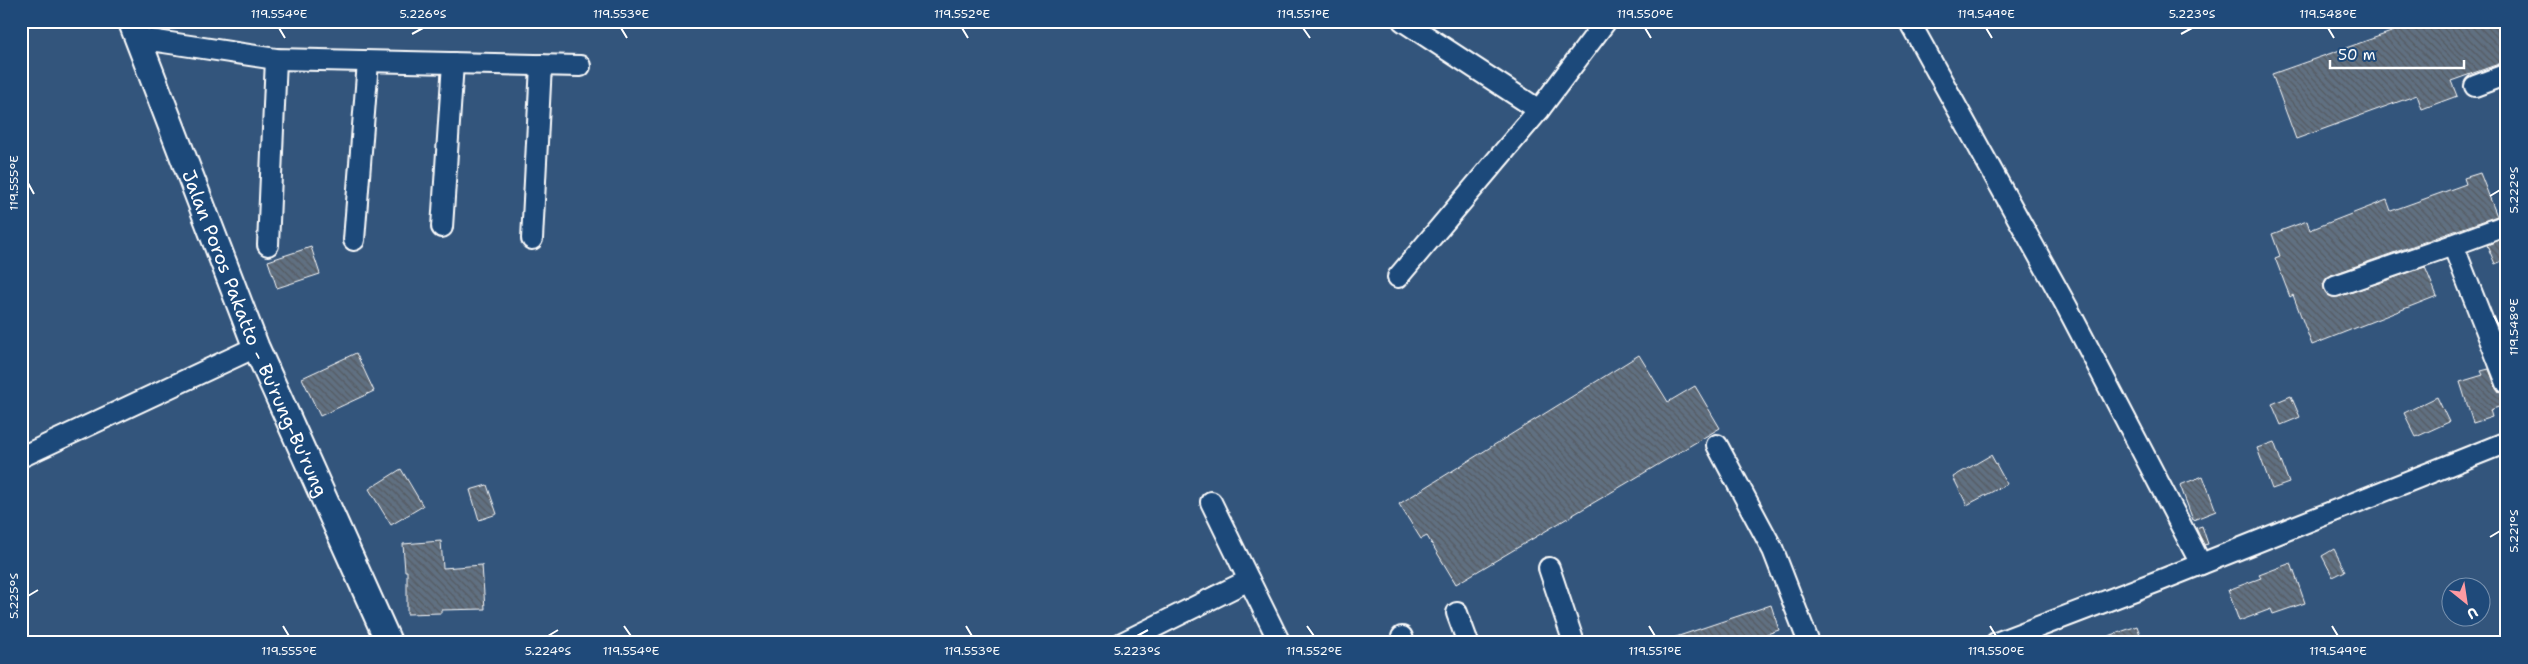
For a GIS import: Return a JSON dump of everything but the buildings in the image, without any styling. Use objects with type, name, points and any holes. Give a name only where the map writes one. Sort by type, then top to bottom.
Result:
[{"type":"main road","name":"Jalan Poros Pakatto - Bu'rung-Bu'rung","points":[[134,30],[256,347],[389,643]]},
{"type":"street","points":[[1403,21],[1539,110]]},
{"type":"street","points":[[1398,277],[1539,110],[1606,21]]},
{"type":"street","points":[[1909,21],[2062,299],[2201,564]]},
{"type":"street","points":[[134,30],[276,59],[580,66]]},
{"type":"street","points":[[268,244],[276,59]]},
{"type":"street","points":[[354,240],[368,62]]},
{"type":"street","points":[[442,228],[453,63]]},
{"type":"street","points":[[532,239],[541,65]]},
{"type":"street","points":[[2475,86],[2507,74]]},
{"type":"street","points":[[2335,286],[2507,225]]},
{"type":"street","points":[[2453,245],[2507,383]]},
{"type":"street","points":[[21,457],[256,347]]},
{"type":"street","points":[[1996,643],[2201,564],[2507,442]]},
{"type":"street","points":[[1717,445],[1773,550],[1809,643]]},
{"type":"street","points":[[1211,502],[1280,641]]},
{"type":"street","points":[[1549,568],[1574,643]]},
{"type":"street","points":[[1122,643],[1249,580]]},
{"type":"street","points":[[1457,613],[1468,643]]}]
